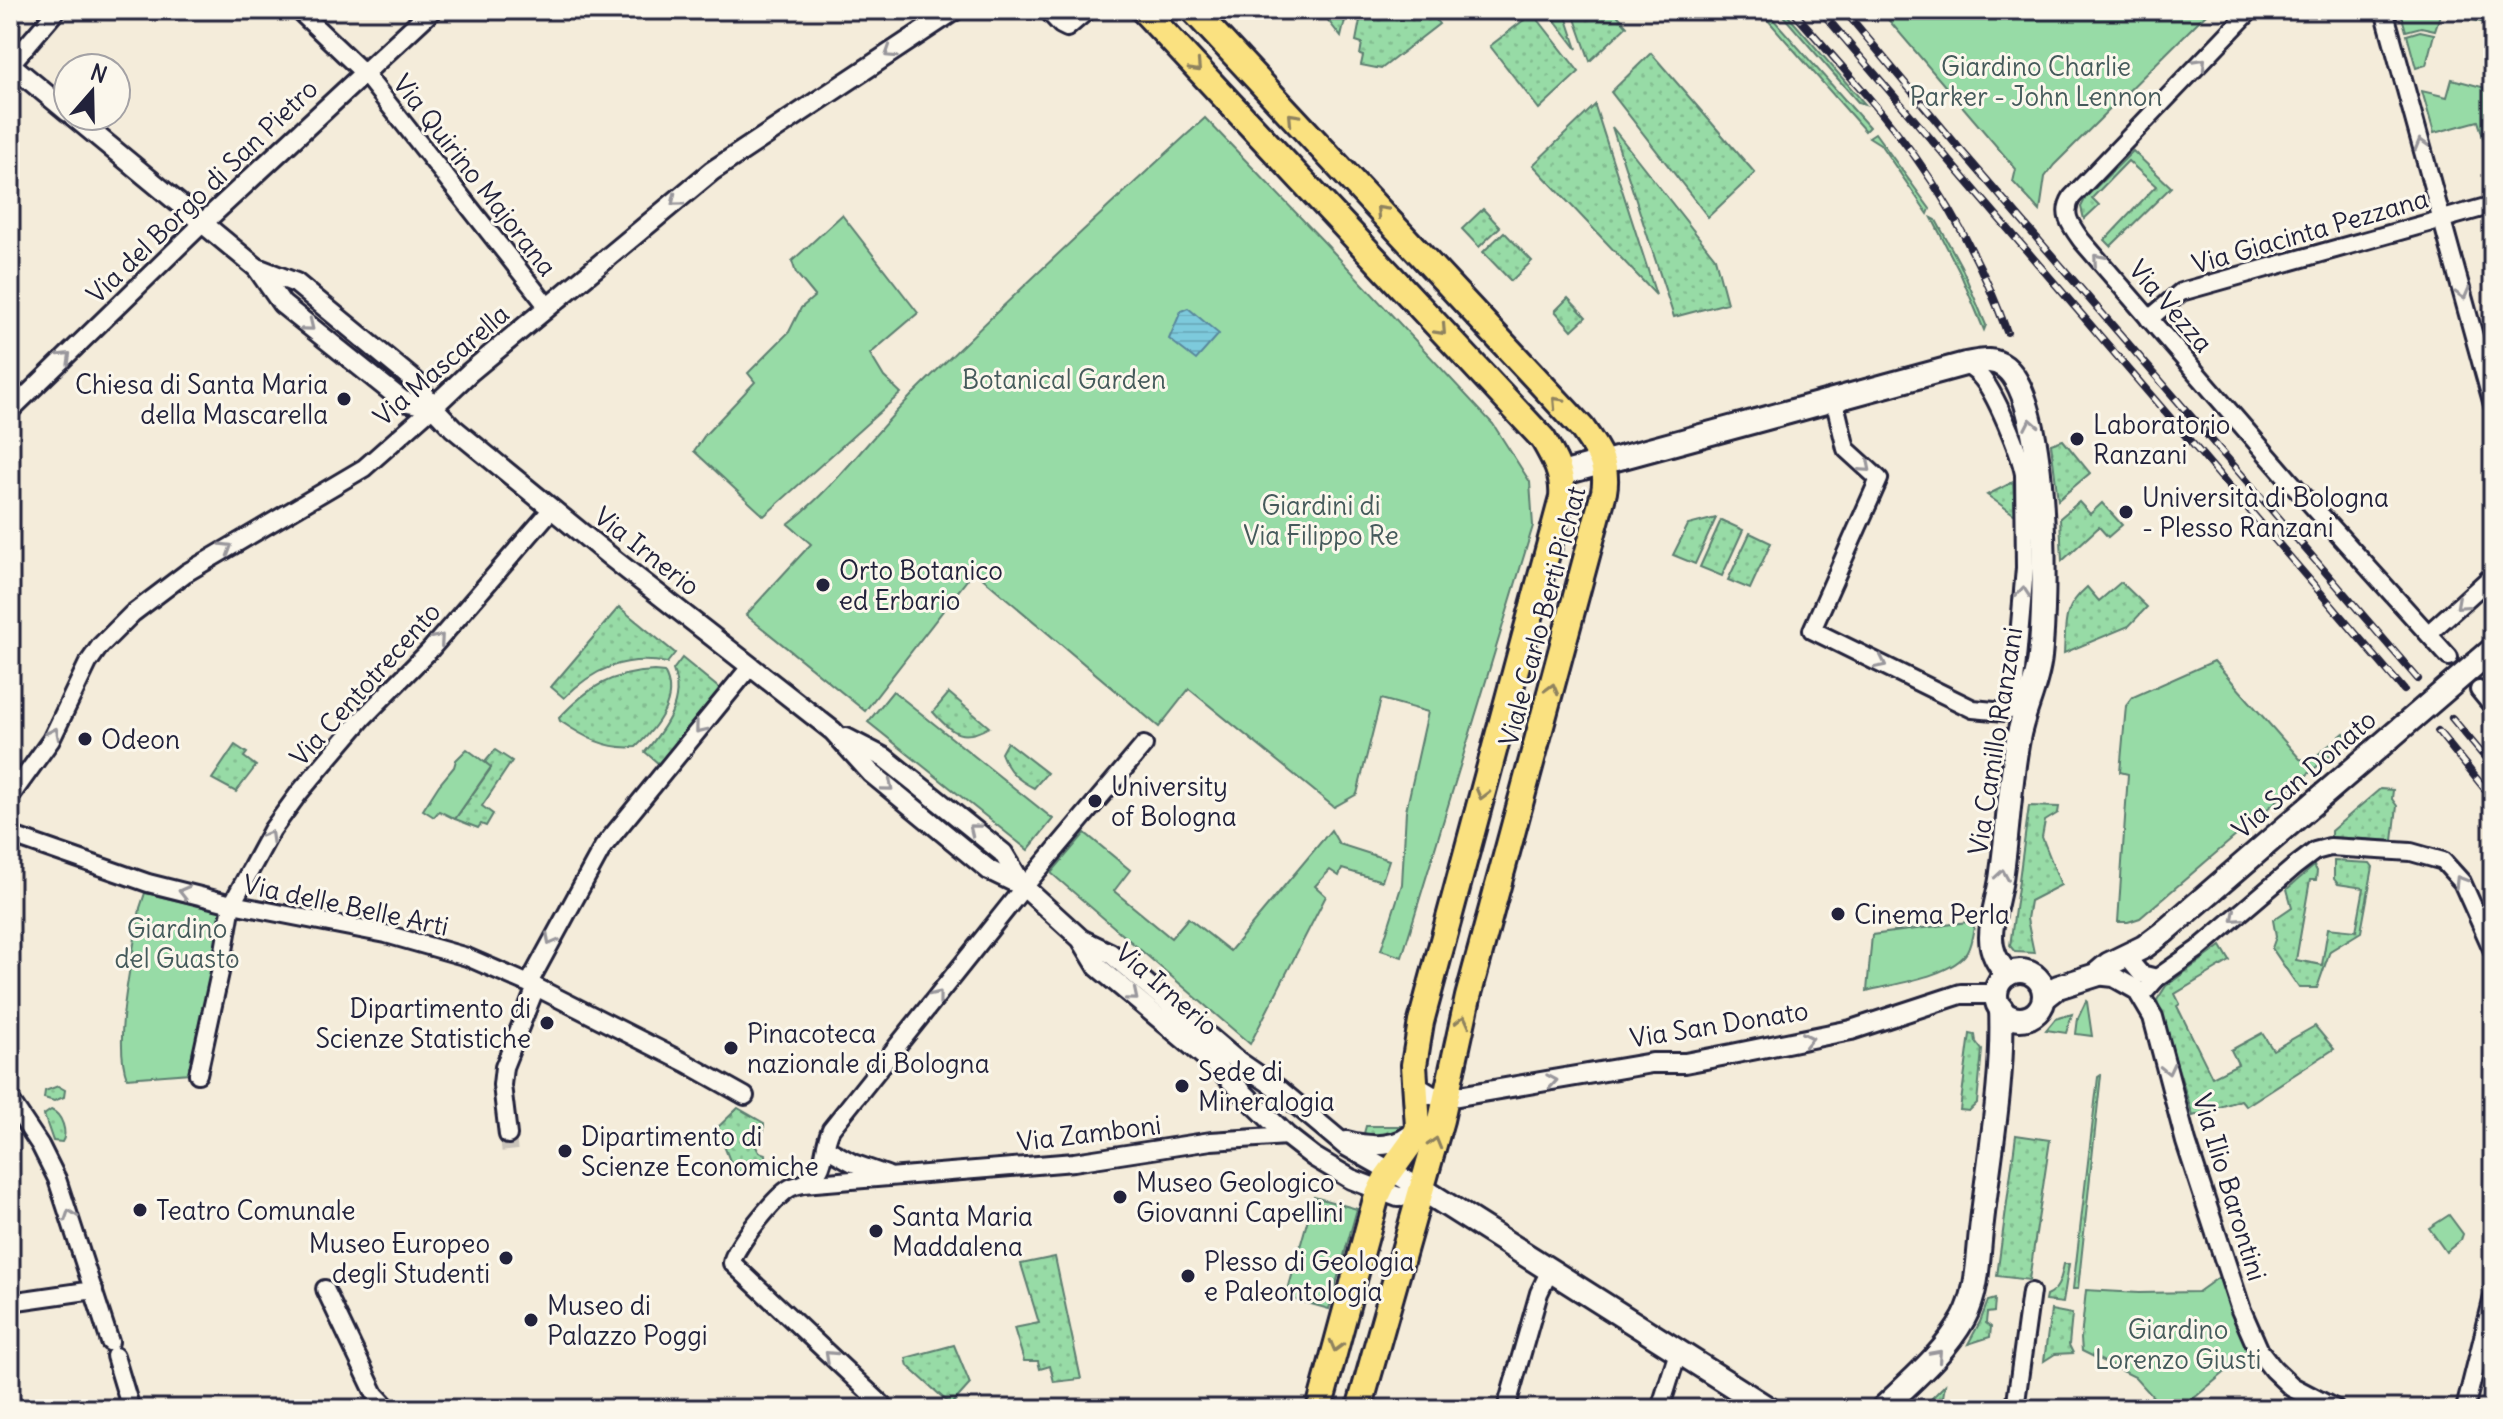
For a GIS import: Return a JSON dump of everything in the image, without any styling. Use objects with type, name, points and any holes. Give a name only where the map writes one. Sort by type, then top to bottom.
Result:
[{"type":"main road","name":"Viale Carlo Berti Pichat","points":[[1143,10],[1543,439],[1561,474],[1562,498],[1421,1022],[1415,1051],[1418,1127]]},
{"type":"main road","name":"Viale Carlo Berti Pichat","points":[[1193,10],[1582,428],[1598,450],[1606,478],[1468,997],[1447,1098],[1359,1409]]},
{"type":"main road","points":[[1388,273],[1416,249]]},
{"type":"main road","name":"Via Camillo Ranzani","points":[[1561,474],[1965,364],[1989,360],[2004,366],[2015,378],[2029,413],[2040,479],[2044,572],[2041,654],[2036,683],[2017,740],[2002,876],[1991,935],[2001,992]]},
{"type":"main road","name":"Via San Donato","points":[[2037,1007],[2058,987],[2110,965],[2164,932],[2493,649]]},
{"type":"main road","points":[[1498,736],[1537,746]]},
{"type":"main road","name":"Via San Donato","points":[[2031,973],[2110,965]]},
{"type":"main road","points":[[1882,1409],[1933,1361],[1966,1315],[1974,1282],[1997,1101],[2002,1036],[2001,992],[2018,971],[2031,973],[2040,981],[2037,1007],[2012,1053],[1997,1101]]},
{"type":"main road","points":[[2001,992],[2008,1015],[2017,1018],[2037,1007]]},
{"type":"main road","points":[[1319,1409],[1385,1181],[1418,1127]]},
{"type":"main road","points":[[1422,1189],[1769,1409]]},
{"type":"street","points":[[52,99],[10,64],[57,10]]},
{"type":"street","name":"Via Quirino Majorana","points":[[298,10],[364,73],[548,307]]},
{"type":"street","name":"Via del Borgo di San Pietro","points":[[10,411],[202,224],[432,10]]},
{"type":"street","name":"Via Mascarella","points":[[10,797],[51,740],[88,663],[122,622],[158,592],[364,468],[466,376],[712,171],[955,10]]},
{"type":"street","points":[[1047,10],[1067,28],[1088,10]]},
{"type":"street","name":"Via Vezza","points":[[2251,10],[2067,204],[2067,219],[2290,481],[2449,657]]},
{"type":"street","points":[[2384,10],[2493,405]]},
{"type":"street","name":"Via Irnerio","points":[[92,132],[257,268],[296,283],[416,382],[433,407],[453,428],[750,667],[833,731],[885,758],[1003,853],[1024,887],[1081,939],[1110,953],[1229,1066]]},
{"type":"street","name":"Via Giacinta Pezzana","points":[[2149,319],[2181,292],[2493,205]]},
{"type":"street","name":"Via Camillo Ranzani","points":[[1834,399],[1846,449],[1879,479],[1812,630],[1973,709],[2005,712],[2013,705],[2024,587],[2024,474],[2011,434],[1981,376],[1965,364]]},
{"type":"street","name":"Via Centotrecento","points":[[198,1074],[232,904],[272,830],[362,719],[430,650],[552,509]]},
{"type":"street","points":[[2429,633],[2493,575]]},
{"type":"street","points":[[508,1135],[502,1085],[504,1067],[532,985],[603,847],[750,667]]},
{"type":"street","points":[[2479,690],[2493,707]]},
{"type":"street","points":[[887,1409],[732,1263],[736,1251],[796,1186],[814,1178],[819,1172],[831,1129],[1024,887],[1144,745]]},
{"type":"street","name":"Via delle Belle Arti","points":[[10,835],[148,883],[232,904],[386,934],[467,957],[532,985],[745,1096]]},
{"type":"street","points":[[2110,965],[2114,977],[2142,995],[2157,978],[2198,949],[2303,859],[2315,851],[2330,847],[2411,852],[2443,861],[2462,882],[2493,951]]},
{"type":"street","points":[[2110,965],[2157,978]]},
{"type":"street","name":"Via San Donato","points":[[1447,1098],[1652,1063],[1692,1062],[1851,1030],[1961,994],[2001,992]]},
{"type":"street","name":"Via Ilio Barontini","points":[[2142,995],[2157,1028],[2186,1142],[2253,1339],[2282,1378],[2328,1408]]},
{"type":"street","points":[[1229,1066],[1287,1136],[1335,1171],[1385,1181]]},
{"type":"street","points":[[1229,1066],[1277,1088],[1385,1181],[1398,1197],[1406,1197],[1422,1189]]},
{"type":"street","points":[[1416,1086],[1431,1095],[1447,1098]]},
{"type":"street","points":[[10,1100],[40,1145],[57,1179],[131,1409]]},
{"type":"street","points":[[1331,1134],[1364,1145],[1384,1144],[1410,1137],[1418,1127]]},
{"type":"street","name":"Via Zamboni","points":[[796,1186],[1074,1162],[1211,1141],[1287,1136]]},
{"type":"street","name":"Via Zamboni","points":[[826,1148],[853,1163],[896,1177]]},
{"type":"street","points":[[1506,1409],[1539,1293],[1550,1270]]},
{"type":"street","points":[[325,1289],[375,1394],[389,1409]]},
{"type":"street","points":[[10,1302],[94,1290]]},
{"type":"street","points":[[2015,1409],[2031,1292]]},
{"type":"street","points":[[2465,1409],[2493,1297]]},
{"type":"street","points":[[1660,1409],[1678,1352]]},
{"type":"green space","points":[[1320,10],[1428,10],[1439,24],[1381,69],[1361,65],[1362,43],[1356,41],[1361,15],[1347,12],[1341,37]]},
{"type":"green space","points":[[1547,10],[1564,10],[1577,49]]},
{"type":"green space","points":[[1572,10],[1613,10],[1627,26],[1590,61]]},
{"type":"green space","points":[[1759,10],[1765,10],[1869,127],[1865,131]]},
{"type":"green space","points":[[1778,10],[1783,10],[1865,104],[1858,102]]},
{"type":"green space","name":"Giardino Charlie Parker - John Lennon","points":[[1880,10],[2210,10],[2054,165],[2045,177],[2040,211],[2013,182],[2016,169]]},
{"type":"green space","points":[[2400,10],[2493,10],[2493,25],[2441,12],[2435,30],[2421,27],[2406,31]]},
{"type":"green space","points":[[1533,13],[1579,72],[1539,109],[1490,46]]},
{"type":"green space","points":[[2420,31],[2434,34],[2426,65],[2416,68],[2407,35]]},
{"type":"green space","points":[[1651,53],[1755,173],[1708,217],[1611,92]]},
{"type":"green space","points":[[2452,79],[2493,90],[2493,149],[2486,146],[2478,121],[2434,133],[2422,91],[2447,97]]},
{"type":"green space","points":[[1595,106],[1656,295],[1533,165]]},
{"type":"green space","points":[[1205,118],[1493,424],[1530,482],[1533,526],[1402,957],[1381,950],[1402,884],[1406,811],[1428,712],[1381,699],[1357,794],[1334,807],[1189,689],[1159,727],[974,571],[865,711],[746,615],[811,544],[788,524],[822,494],[898,409],[950,358]]},
{"type":"green space","points":[[1612,127],[1715,258],[1727,303],[1674,317]]},
{"type":"green space","points":[[1875,133],[1930,209],[1928,214],[1880,144],[1869,137]]},
{"type":"green space","points":[[2133,151],[2171,187],[2111,246],[2105,240],[2156,186],[2128,161],[2092,198],[2099,205],[2084,219],[2081,207],[2086,197]]},
{"type":"green space","points":[[1483,209],[1500,227],[1479,247],[1462,229]]},
{"type":"green space","points":[[842,215],[918,313],[870,354],[884,377],[901,393],[764,516],[694,451],[755,382],[748,373],[789,332],[801,308],[815,296],[796,273],[792,261]]},
{"type":"green space","points":[[1932,218],[1961,266],[1986,325],[1984,330],[1961,275]]},
{"type":"green space","points":[[1504,232],[1532,261],[1511,281],[1483,252]]},
{"type":"green space","points":[[1568,298],[1586,317],[1572,330],[1555,311]]},
{"type":"green space","points":[[2063,440],[2090,473],[2058,500],[2051,444]]},
{"type":"green space","points":[[2013,482],[2015,515],[1987,495]]},
{"type":"green space","points":[[2079,502],[2090,514],[2102,503],[2122,525],[2108,537],[2099,527],[2062,561],[2060,518]]},
{"type":"green space","points":[[1716,518],[1695,564],[1673,555],[1688,525]]},
{"type":"green space","points":[[1721,520],[1743,530],[1722,576],[1700,567]]},
{"type":"green space","points":[[1750,533],[1771,543],[1750,589],[1728,580]]},
{"type":"green space","points":[[2121,582],[2147,607],[2129,626],[2064,653],[2067,617],[2073,602],[2087,587],[2099,601]]},
{"type":"green space","points":[[619,607],[675,653],[667,663],[637,661],[598,672],[564,698],[551,687]]},
{"type":"green space","points":[[682,658],[720,689],[659,764],[645,752],[660,734],[675,704],[673,670]]},
{"type":"green space","points":[[2214,661],[2300,759],[2310,761],[2344,733],[2349,739],[2140,918],[2118,922],[2128,774],[2120,772],[2126,706],[2133,697]]},
{"type":"green space","points":[[664,672],[668,682],[667,703],[651,731],[636,747],[596,741],[560,721],[559,718],[570,707],[601,684],[625,675]]},
{"type":"green space","points":[[893,691],[1053,819],[1028,850],[868,722]]},
{"type":"green space","points":[[949,693],[989,727],[965,735],[946,726],[933,712]]},
{"type":"green space","points":[[1007,742],[1047,773],[1034,788],[1017,778],[1007,765],[1001,753]]},
{"type":"green space","points":[[235,745],[247,753],[244,757],[256,766],[236,792],[212,779]]},
{"type":"green space","points":[[467,749],[491,767],[455,819],[439,811],[434,817],[423,810],[456,760]]},
{"type":"green space","points":[[495,750],[512,761],[482,806],[493,814],[486,826],[481,824],[478,828],[455,819],[491,768],[485,762]]},
{"type":"green space","points":[[2380,789],[2393,790],[2392,799],[2397,806],[2393,841],[2331,837],[2331,831]]},
{"type":"green space","points":[[2029,806],[2059,807],[2058,813],[2045,821],[2042,837],[2061,885],[2030,901],[2027,919],[2034,953],[2015,952],[2010,946]]},
{"type":"green space","points":[[1331,830],[1339,844],[1389,860],[1382,881],[1342,869],[1339,876],[1330,870],[1315,886],[1326,896],[1250,1044],[1051,873],[1085,833],[1130,870],[1114,891],[1171,938],[1188,918],[1230,951]]},
{"type":"green space","points":[[2334,861],[2370,863],[2373,867],[2361,932],[2330,951],[2317,988],[2299,988],[2272,948],[2276,937],[2273,920],[2292,907],[2287,889],[2314,866],[2316,880],[2310,880],[2296,960],[2322,965],[2328,928],[2356,931],[2364,888],[2338,884],[2334,879]]},
{"type":"green space","name":"Giardino del Guasto","points":[[145,893],[226,912],[193,1070],[190,1073],[127,1078],[123,1061],[123,1019]]},
{"type":"green space","points":[[1975,921],[1967,952],[1960,960],[1922,978],[1867,991],[1872,935]]},
{"type":"green space","points":[[2221,946],[2230,961],[2175,994],[2180,1004],[2177,1006],[2212,1077],[2238,1064],[2231,1050],[2262,1033],[2273,1050],[2315,1026],[2334,1049],[2246,1106],[2241,1100],[2193,1116],[2157,1000],[2166,986]]},
{"type":"green space","points":[[2086,1001],[2092,1036],[2076,1034],[2078,1018]]},
{"type":"green space","points":[[2072,1014],[2066,1033],[2046,1030],[2055,1019]]},
{"type":"green space","points":[[1970,1034],[1975,1035],[1982,1050],[1977,1103],[1969,1111],[1960,1110]]},
{"type":"green space","points":[[2101,1075],[2078,1289],[2073,1289],[2098,1077]]},
{"type":"green space","points":[[58,1086],[65,1090],[64,1097],[54,1101],[44,1098],[45,1091]]},
{"type":"green space","points":[[738,1108],[764,1123],[764,1131],[755,1138],[754,1143],[759,1152],[765,1154],[766,1161],[736,1176],[717,1128]]},
{"type":"green space","points":[[51,1110],[63,1124],[62,1142],[53,1141],[44,1115]]},
{"type":"green space","points":[[1366,1126],[1409,1126],[1389,1137],[1363,1137]]},
{"type":"green space","points":[[2016,1135],[2050,1140],[2029,1280],[1997,1276]]},
{"type":"green space","points":[[1314,1197],[1357,1209],[1329,1309],[1286,1297]]},
{"type":"green space","points":[[2449,1215],[2463,1234],[2461,1240],[2446,1252],[2429,1228]]},
{"type":"green space","points":[[1055,1257],[1081,1379],[1054,1382],[1050,1366],[1040,1369],[1038,1361],[1024,1361],[1014,1328],[1039,1323],[1021,1264]]},
{"type":"green space","points":[[2064,1264],[2069,1264],[2063,1303],[2045,1301],[2046,1296],[2057,1287]]},
{"type":"green space","name":"Giardino Lorenzo Giusti","points":[[2219,1277],[2247,1351],[2181,1409],[2164,1409],[2135,1377],[2082,1351],[2086,1290],[2198,1292]]},
{"type":"green space","points":[[1995,1299],[1994,1312],[1987,1313],[1990,1337],[1968,1344],[1988,1301]]},
{"type":"green space","points":[[2051,1310],[2072,1314],[2069,1345],[2073,1353],[2055,1354],[2044,1361]]},
{"type":"green space","points":[[954,1345],[970,1384],[951,1405],[908,1366],[906,1358]]},
{"type":"green space","points":[[1945,1385],[1941,1409],[1922,1409],[1923,1407]]},
{"type":"water","points":[[1188,308],[1219,334],[1196,360],[1169,339],[1181,311]]},
{"type":"tunnel","points":[[508,1135],[510,1155]]},
{"type":"railway","points":[[1792,10],[1914,155],[1966,240],[2007,332]]},
{"type":"railway","points":[[1820,10],[2404,690]]},
{"type":"railway","points":[[1844,10],[1959,148],[2418,679]]},
{"type":"railway","points":[[2452,718],[2493,767]]},
{"type":"railway","points":[[2438,731],[2493,799]]},
{"type":"place","name":"Chiesa di Santa Maria della Mascarella","points":[[344,399]]},
{"type":"place","name":"Laboratorio Ranzani","points":[[2077,439]]},
{"type":"place","name":"Università di Bologna - Plesso Ranzani","points":[[2126,512]]},
{"type":"place","name":"Orto Botanico ed Erbario","points":[[823,585]]},
{"type":"place","name":"Odeon","points":[[85,739]]},
{"type":"place","name":"University of Bologna","points":[[1095,801]]},
{"type":"place","name":"Cinema Perla","points":[[1838,914]]},
{"type":"place","name":"Dipartimento di Scienze Statistiche","points":[[547,1023]]},
{"type":"place","name":"Pinacoteca nazionale di Bologna","points":[[731,1048]]},
{"type":"place","name":"Sede di Mineralogia","points":[[1182,1086]]},
{"type":"place","name":"Dipartimento di Scienze Economiche","points":[[565,1151]]},
{"type":"place","name":"Museo Geologico Giovanni Capellini","points":[[1120,1197]]},
{"type":"place","name":"Teatro Comunale","points":[[140,1210]]},
{"type":"place","name":"Santa Maria Maddalena","points":[[876,1231]]},
{"type":"place","name":"Museo Europeo degli Studenti","points":[[506,1258]]},
{"type":"place","name":"Plesso di Geologia e Paleontologia","points":[[1188,1276]]},
{"type":"place","name":"Museo di Palazzo Poggi","points":[[531,1320]]},
{"type":"park label","name":"Botanical Garden","points":[[1064,379]]},
{"type":"park label","name":"Giardini di Via Filippo Re","points":[[1321,520]]}]
